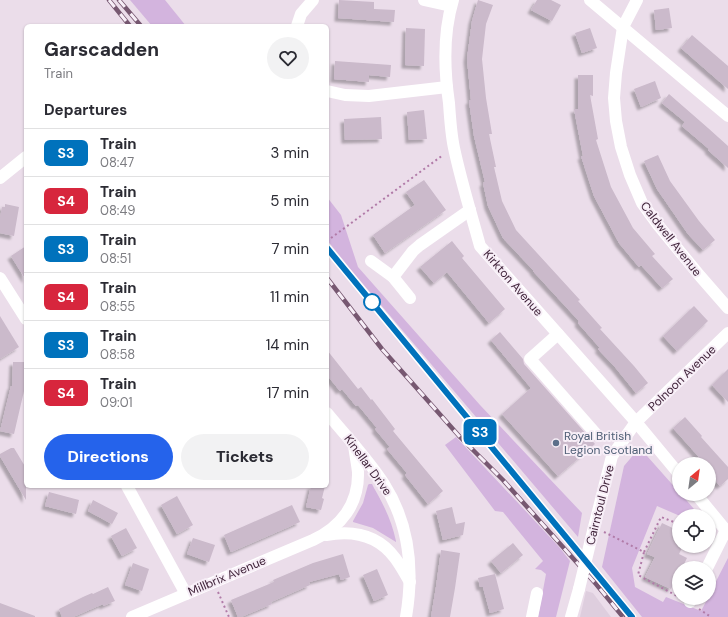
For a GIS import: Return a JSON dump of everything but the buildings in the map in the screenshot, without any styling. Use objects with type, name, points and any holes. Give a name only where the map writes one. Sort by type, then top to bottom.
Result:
[{"type":"street","points":[[298,24],[301,14],[313,0]]},
{"type":"street","points":[[424,0],[452,3]]},
{"type":"street","points":[[590,0],[728,116]]},
{"type":"street","name":"Caldwell Avenue","points":[[637,0],[623,27],[616,73],[614,98],[616,121],[621,147],[630,175],[642,203],[700,276],[728,308]]},
{"type":"street","name":"Kirkton Avenue","points":[[452,3],[446,37],[445,63],[447,87],[454,147],[480,246],[636,422],[672,466]]},
{"type":"street","points":[[329,91],[345,95],[369,96],[447,87]]},
{"type":"street","points":[[0,178],[24,159]]},
{"type":"street","points":[[393,277],[413,251],[470,210]]},
{"type":"street","points":[[371,261],[393,277],[410,298]]},
{"type":"street","points":[[0,278],[24,316]]},
{"type":"street","name":"Polnoon Avenue","points":[[636,422],[728,333]]},
{"type":"street","points":[[558,334],[530,359],[596,434]]},
{"type":"street","name":"Kinellar Drive","points":[[329,415],[380,478],[396,506],[407,540],[409,556],[410,583],[406,617]]},
{"type":"street","name":"Cairntoul Drive","points":[[571,617],[612,456],[636,422]]},
{"type":"street","name":"Millbrix Avenue","points":[[132,617],[322,536],[332,530],[348,512],[356,491],[358,481],[354,445]]},
{"type":"street","points":[[128,488],[186,594]]},
{"type":"street","points":[[702,501],[727,532],[711,561]]},
{"type":"street","name":"Millbrix Avenue","points":[[322,536],[347,533],[358,534],[373,540],[392,554],[399,563],[410,583]]},
{"type":"street","points":[[532,617],[537,593]]},
{"type":"path","points":[[329,239],[454,147]]},
{"type":"path","points":[[672,521],[661,517],[644,552],[638,576],[672,592]]},
{"type":"path","points":[[593,529],[644,552]]},
{"type":"path","points":[[214,582],[229,617]]},
{"type":"shaded area","points":[[130,0],[165,0],[184,24],[150,24]]},
{"type":"shaded area","points":[[329,200],[341,215],[358,267],[480,405],[582,513],[578,537],[329,242]]},
{"type":"shaded area","points":[[456,437],[560,548],[570,561],[556,617],[538,617],[546,574],[541,570],[535,569],[543,561],[503,512],[495,511],[445,445]]},
{"type":"shaded area","points":[[635,453],[647,456],[672,484],[672,501],[687,501],[694,509],[672,509],[672,513],[657,506],[632,568],[635,587],[663,602],[666,597],[672,599],[672,605],[686,605],[701,611],[704,605],[716,605],[716,581],[728,558],[728,617],[642,617],[602,567],[624,466]]},
{"type":"shaded area","points":[[369,484],[372,484],[384,507],[390,520],[396,542],[373,528],[353,522],[363,503]]},
{"type":"shaded area","points":[[586,591],[593,593],[611,617],[580,617]]},
{"type":"railway","points":[[109,0],[128,24]]},
{"type":"railway","points":[[119,0],[139,24]]},
{"type":"railway","points":[[329,250],[632,617]]},
{"type":"railway","points":[[329,281],[382,349],[460,437],[503,480],[596,584],[623,617]]},
{"type":"train","name":"S3","points":[[329,250],[632,617]]},
{"type":"place","name":"Royal British Legion Scotland","points":[[556,443]]}]
